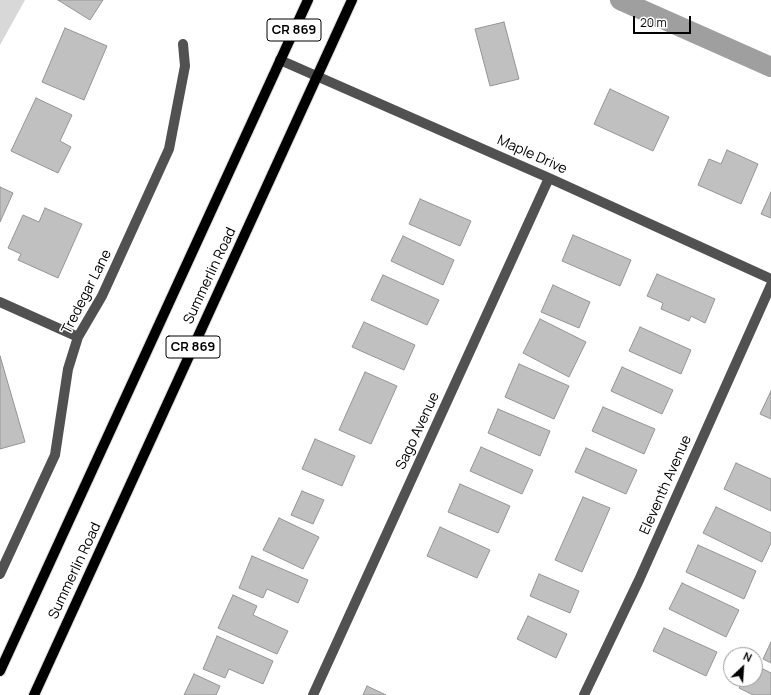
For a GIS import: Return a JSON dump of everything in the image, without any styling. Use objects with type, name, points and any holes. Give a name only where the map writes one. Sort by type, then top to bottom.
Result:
[{"type":"main road","name":"Summerlin Road","points":[[0,671],[308,0]]},
{"type":"main road","name":"Summerlin Road","points":[[34,695],[352,0]]},
{"type":"street","name":"Tredegar Lane","points":[[0,574],[55,455],[68,369],[78,337],[102,296],[169,149],[185,66],[183,44]]},
{"type":"street","name":"Maple Drive","points":[[280,60],[549,178],[771,279]]},
{"type":"street","name":"Sago Avenue","points":[[313,695],[549,178]]},
{"type":"street","name":"Eleventh Avenue","points":[[584,695],[639,580],[771,285]]},
{"type":"street","points":[[0,302],[78,337]]},
{"type":"shaded area","points":[[0,0],[25,0],[0,45]]},
{"type":"building","points":[[58,0],[103,0],[90,20]]},
{"type":"building","points":[[504,22],[519,79],[490,86],[475,29]]},
{"type":"building","points":[[65,28],[107,46],[84,100],[42,82]]},
{"type":"building","points":[[610,89],[669,117],[653,151],[594,124]]},
{"type":"building","points":[[36,98],[72,115],[60,141],[71,147],[58,173],[11,151]]},
{"type":"building","points":[[727,150],[758,164],[741,204],[698,185],[709,159],[721,164]]},
{"type":"building","points":[[0,187],[13,193],[0,222]]},
{"type":"building","points":[[771,192],[771,218],[761,214]]},
{"type":"building","points":[[420,199],[471,221],[460,246],[409,224]]},
{"type":"building","points":[[45,208],[82,224],[58,278],[18,260],[21,254],[8,248],[23,215],[39,222]]},
{"type":"building","points":[[573,235],[631,260],[620,286],[562,261]]},
{"type":"building","points":[[403,236],[454,260],[443,285],[391,261]]},
{"type":"building","points":[[657,274],[715,299],[705,323],[691,316],[689,321],[661,309],[663,303],[647,296]]},
{"type":"building","points":[[383,275],[439,300],[427,325],[371,300]]},
{"type":"building","points":[[553,285],[590,302],[579,328],[541,312]]},
{"type":"building","points":[[540,319],[586,342],[569,377],[523,353]]},
{"type":"building","points":[[364,322],[415,345],[404,370],[352,347]]},
{"type":"building","points":[[640,327],[691,350],[681,374],[629,351]]},
{"type":"building","points":[[0,356],[25,442],[0,449]]},
{"type":"building","points":[[519,364],[569,386],[554,419],[505,397]]},
{"type":"building","points":[[622,367],[673,390],[662,414],[611,391]]},
{"type":"building","points":[[365,372],[397,386],[371,444],[339,430]]},
{"type":"building","points":[[771,391],[771,419],[760,414]]},
{"type":"building","points":[[603,407],[655,429],[644,454],[592,431]]},
{"type":"building","points":[[498,409],[550,431],[540,456],[488,433]]},
{"type":"building","points":[[315,439],[355,456],[342,486],[302,469]]},
{"type":"building","points":[[481,447],[533,470],[522,494],[470,471]]},
{"type":"building","points":[[586,448],[637,470],[626,494],[575,472]]},
{"type":"building","points":[[736,463],[771,479],[771,511],[724,489]]},
{"type":"building","points":[[460,484],[510,506],[498,533],[448,512]]},
{"type":"building","points":[[302,491],[324,500],[313,524],[291,515]]},
{"type":"building","points":[[583,497],[610,508],[582,572],[555,560]]},
{"type":"building","points":[[716,507],[771,533],[771,543],[762,562],[703,533]]},
{"type":"building","points":[[279,518],[319,537],[303,569],[263,550]]},
{"type":"building","points":[[440,527],[490,550],[477,578],[427,556]]},
{"type":"building","points":[[698,545],[756,571],[744,599],[686,572]]},
{"type":"building","points":[[252,556],[308,580],[298,603],[267,589],[263,598],[239,588]]},
{"type":"building","points":[[539,574],[579,591],[570,613],[530,596]]},
{"type":"building","points":[[682,583],[739,610],[726,637],[669,609]]},
{"type":"building","points":[[233,595],[257,606],[253,615],[288,631],[277,654],[218,628]]},
{"type":"building","points":[[528,616],[567,634],[556,658],[517,639]]},
{"type":"building","points":[[664,628],[717,652],[706,676],[653,651]]},
{"type":"building","points":[[217,636],[273,661],[263,684],[229,669],[225,678],[203,669]]},
{"type":"building","points":[[771,642],[771,663],[763,659]]},
{"type":"building","points":[[763,669],[771,673],[771,695],[753,695],[739,688],[763,687]]},
{"type":"building","points":[[194,674],[220,686],[216,695],[184,695]]},
{"type":"building","points":[[367,686],[386,695],[363,695]]},
{"type":"waterway","points":[[620,0],[771,67]]}]
